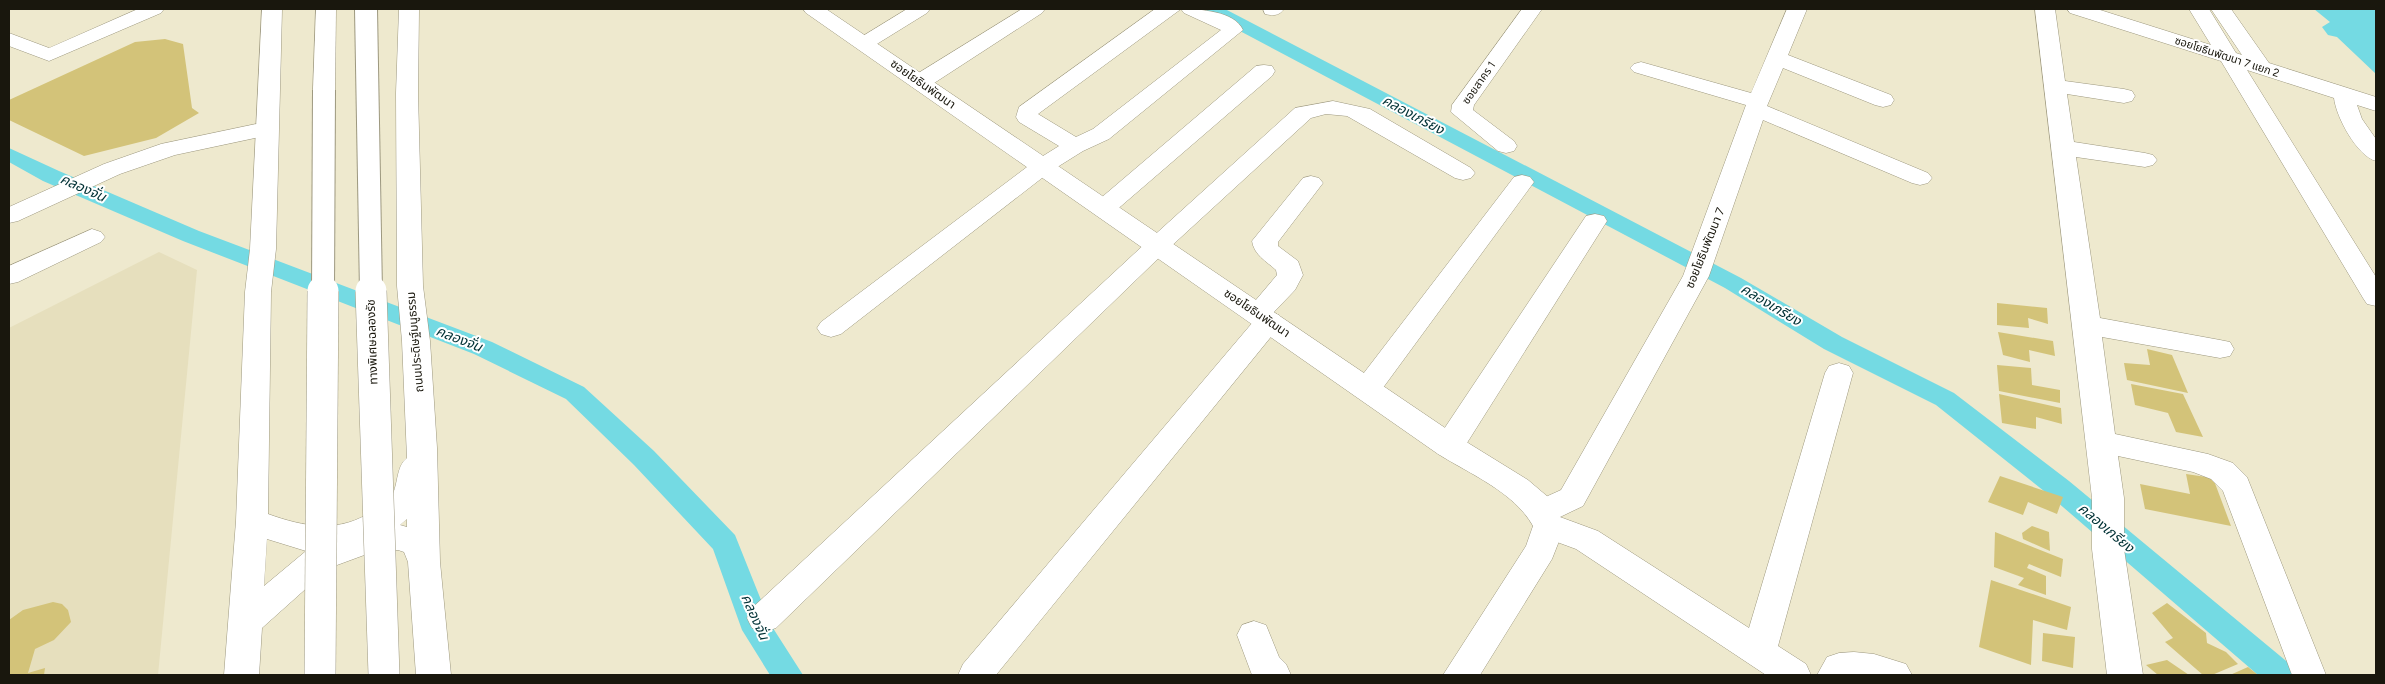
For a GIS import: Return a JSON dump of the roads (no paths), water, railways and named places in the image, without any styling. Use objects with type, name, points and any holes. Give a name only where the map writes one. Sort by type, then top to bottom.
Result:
[{"type":"main road","points":[[9,39],[48,55],[154,9]]},
{"type":"main road","points":[[242,675],[252,521],[258,292],[263,249],[272,9]]},
{"type":"main road","points":[[320,675],[326,9]]},
{"type":"main road","name":"ทางพิเศษฉลองรัช","points":[[366,9],[369,229],[384,675]]},
{"type":"main road","name":"ถนนประดิษฐ์มนูธรรม","points":[[409,9],[406,93],[410,286],[416,341],[422,448],[424,562],[434,675]]},
{"type":"main road","name":"ซอยโยธินพัฒนา","points":[[813,9],[1449,446],[1517,488],[1537,505],[1545,519]]},
{"type":"main road","points":[[865,43],[920,9]]},
{"type":"main road","points":[[920,82],[1035,9]]},
{"type":"main road","points":[[1075,146],[1026,117],[1027,112],[1166,10],[1171,9]]},
{"type":"main road","points":[[831,328],[1043,166],[1075,146],[1101,134],[1233,30],[1232,27],[1191,9]]},
{"type":"main road","name":"ซอยสาคร 1","points":[[1506,146],[1462,112],[1463,105],[1532,9]]},
{"type":"main road","name":"ซอยโยธินพัฒนา 7","points":[[1545,519],[1572,498],[1699,268],[1757,105],[1797,9]]},
{"type":"main road","points":[[2045,9],[2088,325],[2108,498],[2108,549],[2125,675]]},
{"type":"main road","name":"ซอยโยธินพัฒนา 7 แยก 2","points":[[2077,9],[2376,104]]},
{"type":"main road","points":[[2199,9],[2376,298]]},
{"type":"main road","points":[[2221,9],[2262,68]]},
{"type":"main road","points":[[1777,58],[1883,100]]},
{"type":"main road","points":[[1641,68],[1757,105],[1920,178]]},
{"type":"main road","points":[[1104,208],[1264,70]]},
{"type":"main road","points":[[2056,86],[2124,96]]},
{"type":"main road","points":[[2376,125],[2350,96],[2345,109],[2349,119],[2376,154]]},
{"type":"main road","points":[[764,618],[1158,245],[1303,113],[1323,106],[1348,108],[1362,114],[1463,173]]},
{"type":"main road","points":[[9,216],[112,169],[169,149],[266,129]]},
{"type":"main road","points":[[2065,148],[2145,160]]},
{"type":"main road","points":[[1366,389],[1522,182]]},
{"type":"main road","points":[[975,675],[1263,318],[1290,275],[1289,267],[1266,249],[1264,241],[1311,184]]},
{"type":"main road","points":[[1449,446],[1595,221]]},
{"type":"main road","points":[[9,276],[92,236]]},
{"type":"main road","points":[[2088,325],[2220,349]]},
{"type":"main road","points":[[1759,652],[1839,373]]},
{"type":"main road","points":[[2101,442],[2197,462],[2222,471],[2236,485],[2309,675]]},
{"type":"main road","points":[[252,521],[291,535],[310,539],[334,539],[375,526],[403,506],[422,448]]},
{"type":"main road","points":[[1460,675],[1541,550],[1545,519],[1587,540],[1794,675]]},
{"type":"main road","points":[[246,622],[318,558],[364,542],[400,537],[416,544],[424,562]]},
{"type":"main road","points":[[1254,635],[1265,666],[1274,675]]},
{"type":"main road","points":[[1834,675],[1839,668],[1867,666],[1894,675]]},
{"type":"water","points":[[2314,9],[2376,9],[2376,74],[2337,37],[2328,35],[2322,27],[2330,22]]},
{"type":"waterway","name":"คลองเกรียง","points":[[1212,9],[1733,283],[1833,343],[1945,399],[2059,488],[2280,675]]},
{"type":"waterway","name":"คลองจั่น","points":[[9,154],[51,176],[191,236],[483,348],[575,393],[644,458],[725,543],[758,630],[787,675]]}]
